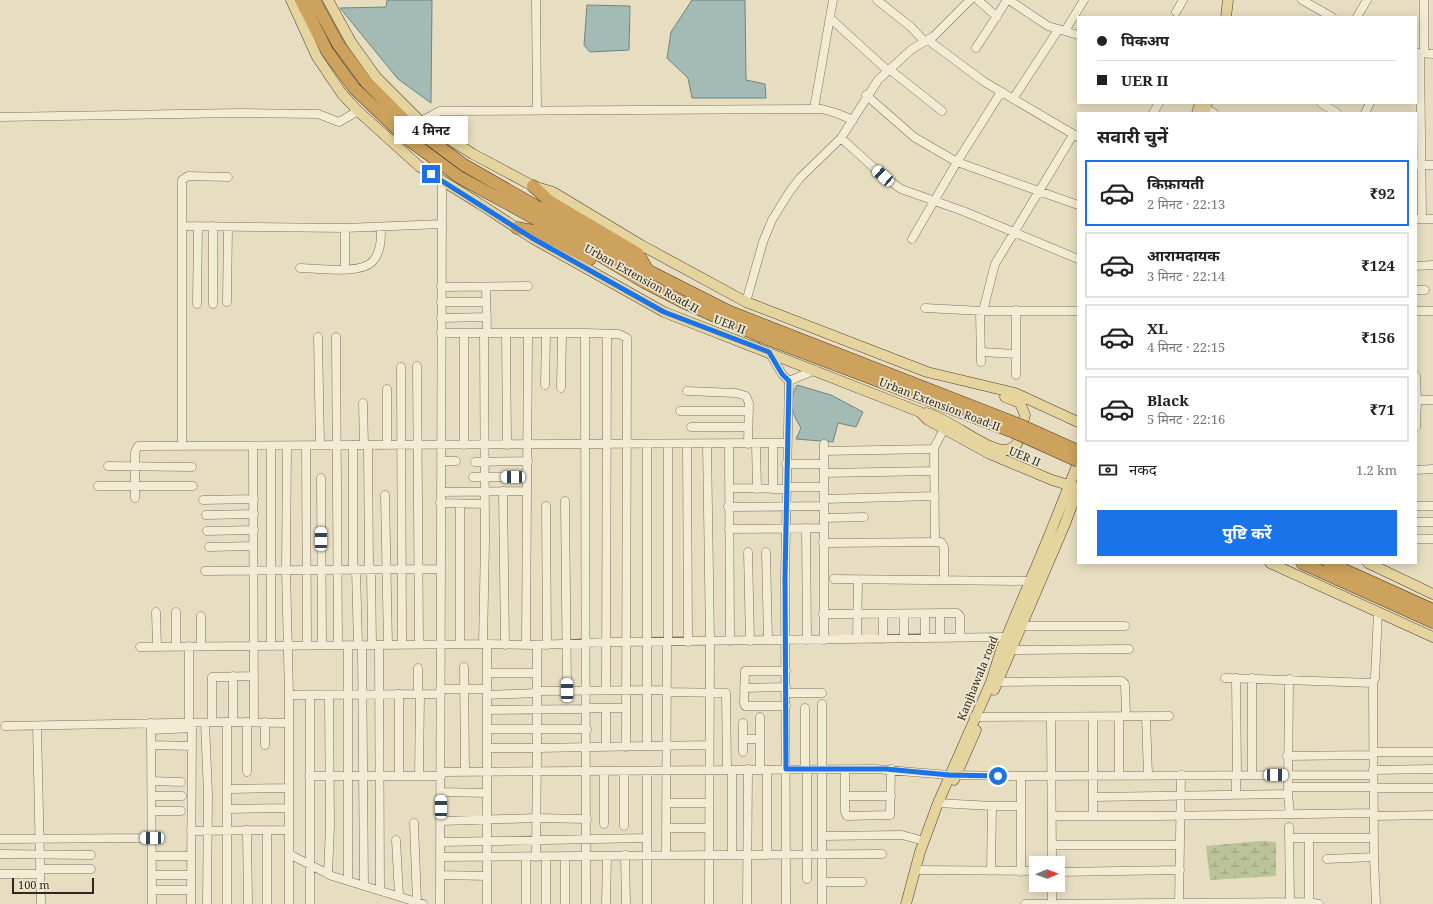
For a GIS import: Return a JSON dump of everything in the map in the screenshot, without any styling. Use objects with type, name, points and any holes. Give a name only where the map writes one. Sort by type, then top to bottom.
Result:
[{"type":"highway","name":"Urban Extension Road-II","points":[[301,0],[327,51],[354,88],[410,130],[464,165],[647,276],[728,311],[763,331],[1016,433],[1077,462]]},
{"type":"highway","name":"Urban Extension Road-II","points":[[314,0],[338,44],[366,82],[410,130]]},
{"type":"highway","points":[[517,228],[538,232],[580,253],[620,276],[647,276],[638,254],[550,202],[533,186]]},
{"type":"highway","name":"Urban Extension Road-II","points":[[763,331],[1013,422],[1077,451]]},
{"type":"highway","points":[[1309,564],[1329,567],[1433,610]]},
{"type":"highway","points":[[1329,567],[1433,622]]},
{"type":"main road","name":"UER II","points":[[291,0],[317,57],[342,94],[358,111],[420,167],[517,228],[664,312],[920,412],[928,420],[990,454],[1052,480],[1075,487]]},
{"type":"main road","points":[[328,0],[350,42],[376,77],[410,130],[473,154],[533,186],[553,192],[641,245],[746,302],[927,372],[944,380],[1014,399],[1020,404],[1025,415],[1017,444],[1008,450],[999,449],[988,445],[949,422],[920,412]]},
{"type":"main road","points":[[1226,16],[1228,0]]},
{"type":"main road","points":[[927,372],[1015,393],[1077,422]]},
{"type":"main road","name":"Kanjhawala road","points":[[911,904],[924,841],[994,682],[1006,650],[1065,524],[1075,487],[1077,470]]},
{"type":"main road","name":"Kanjhawala road","points":[[1006,650],[1007,637],[1017,626],[1030,581],[1075,487]]},
{"type":"main road","points":[[1272,564],[1433,636]]},
{"type":"main road","points":[[1371,564],[1433,594]]},
{"type":"main road","name":"Kanjhawala road","points":[[906,904],[941,803]]},
{"type":"street","points":[[536,0],[537,110]]},
{"type":"street","points":[[814,109],[833,0]]},
{"type":"street","points":[[877,0],[926,40],[973,74],[1076,136],[1040,191],[996,264],[982,311],[981,362]]},
{"type":"street","points":[[746,302],[763,242],[772,220],[800,178],[841,138],[853,120],[866,95],[888,69],[926,40],[970,0]]},
{"type":"street","points":[[978,0],[997,17]]},
{"type":"street","points":[[976,48],[1008,0],[1048,26],[1077,35]]},
{"type":"street","points":[[1013,99],[1084,0]]},
{"type":"street","points":[[1176,12],[1183,0]]},
{"type":"street","points":[[1302,0],[1330,16]]},
{"type":"street","points":[[1358,16],[1367,0]]},
{"type":"street","points":[[1424,0],[1420,53],[1419,219],[1433,219]]},
{"type":"street","points":[[830,18],[888,69],[942,111]]},
{"type":"street","points":[[1420,53],[1433,54]]},
{"type":"street","points":[[912,239],[957,162],[1001,92]]},
{"type":"street","points":[[866,95],[914,137],[957,162],[1077,205]]},
{"type":"street","points":[[1323,104],[1335,112]]},
{"type":"street","points":[[392,142],[440,111],[814,109],[830,111],[853,120]]},
{"type":"street","points":[[0,117],[157,116],[240,113],[318,114],[339,122],[358,111]]},
{"type":"street","points":[[841,138],[891,183],[907,192],[934,201],[1077,259]]},
{"type":"street","points":[[1419,165],[1433,165]]},
{"type":"street","points":[[182,446],[182,184],[184,178],[192,176],[228,177]]},
{"type":"street","points":[[440,904],[442,821],[440,503],[442,444],[442,181]]},
{"type":"street","points":[[182,226],[381,228],[442,224]]},
{"type":"street","points":[[197,304],[198,226]]},
{"type":"street","points":[[213,226],[213,304]]},
{"type":"street","points":[[227,302],[228,227]]},
{"type":"street","points":[[345,269],[346,228]]},
{"type":"street","points":[[300,268],[361,268],[373,262],[379,249],[381,228]]},
{"type":"street","points":[[1417,266],[1433,265]]},
{"type":"street","points":[[441,288],[528,286]]},
{"type":"street","points":[[486,287],[485,644],[487,673],[487,904]]},
{"type":"street","points":[[1417,290],[1425,290]]},
{"type":"street","points":[[441,302],[486,302]]},
{"type":"street","points":[[925,308],[982,311],[1077,311]]},
{"type":"street","points":[[1016,310],[1016,375]]},
{"type":"street","points":[[1417,311],[1433,311]]},
{"type":"street","points":[[441,318],[487,317]]},
{"type":"street","points":[[441,333],[585,333],[623,335],[627,338],[626,746]]},
{"type":"street","points":[[464,333],[464,445]]},
{"type":"street","points":[[506,333],[507,445]]},
{"type":"street","points":[[585,333],[587,644],[586,904]]},
{"type":"street","points":[[526,645],[528,334]]},
{"type":"street","points":[[545,385],[546,334]]},
{"type":"street","points":[[561,388],[562,334]]},
{"type":"street","points":[[606,690],[608,642],[606,444],[607,334]]},
{"type":"street","points":[[336,336],[335,445],[338,645]]},
{"type":"street","points":[[318,337],[320,445]]},
{"type":"street","points":[[769,352],[782,374],[789,381],[786,464],[786,904]]},
{"type":"street","points":[[981,352],[1016,354]]},
{"type":"street","points":[[417,366],[419,644]]},
{"type":"street","points":[[401,367],[400,444],[402,644]]},
{"type":"street","points":[[789,381],[815,370]]},
{"type":"street","points":[[386,389],[387,445]]},
{"type":"street","points":[[687,391],[743,394],[748,399],[748,426],[752,444],[757,489]]},
{"type":"street","points":[[1417,400],[1433,400]]},
{"type":"street","points":[[363,403],[366,445],[370,569],[379,694],[380,890]]},
{"type":"street","points":[[680,411],[749,411]]},
{"type":"street","points":[[691,427],[748,426]]},
{"type":"street","points":[[935,542],[934,449],[944,429]]},
{"type":"street","points":[[773,443],[773,489]]},
{"type":"street","points":[[136,498],[135,452],[138,446],[306,446],[400,444],[668,445],[787,443]]},
{"type":"street","points":[[687,444],[688,642]]},
{"type":"street","points":[[707,444],[710,641],[709,904]]},
{"type":"street","points":[[728,444],[730,641]]},
{"type":"street","points":[[353,445],[354,569],[363,694],[364,886]]},
{"type":"street","points":[[647,445],[647,746]]},
{"type":"street","points":[[666,855],[668,445]]},
{"type":"street","points":[[247,772],[254,676],[252,570],[254,530],[253,446]]},
{"type":"street","points":[[271,446],[271,646]]},
{"type":"street","points":[[286,446],[286,570],[289,695],[288,904]]},
{"type":"street","points":[[306,446],[307,645]]},
{"type":"street","points":[[824,640],[824,447],[934,449]]},
{"type":"street","points":[[441,461],[456,461]]},
{"type":"street","points":[[475,462],[528,461]]},
{"type":"street","points":[[786,464],[824,468],[934,471]]},
{"type":"street","points":[[108,466],[192,467]]},
{"type":"street","points":[[1417,470],[1433,469]]},
{"type":"street","points":[[473,477],[527,477]]},
{"type":"street","points":[[321,478],[322,645]]},
{"type":"street","points":[[98,486],[193,486]]},
{"type":"street","points":[[729,488],[773,489],[824,487]]},
{"type":"street","points":[[503,491],[505,645]]},
{"type":"street","points":[[441,492],[527,491]]},
{"type":"street","points":[[385,495],[388,645]]},
{"type":"street","points":[[728,507],[786,506],[824,502],[934,496]]},
{"type":"street","points":[[203,500],[254,499]]},
{"type":"street","points":[[565,501],[567,690]]},
{"type":"street","points":[[440,503],[485,504]]},
{"type":"street","points":[[460,504],[460,644]]},
{"type":"street","points":[[546,506],[547,645]]},
{"type":"street","points":[[1417,506],[1430,506],[1430,522],[1417,522]]},
{"type":"street","points":[[206,515],[254,514]]},
{"type":"street","points":[[824,518],[864,518]]},
{"type":"street","points":[[729,529],[786,527],[824,528]]},
{"type":"street","points":[[806,528],[807,640]]},
{"type":"street","points":[[207,531],[254,530]]},
{"type":"street","points":[[1417,539],[1433,539]]},
{"type":"street","points":[[823,543],[943,542],[944,579]]},
{"type":"street","points":[[209,547],[253,546]]},
{"type":"street","points":[[748,552],[750,641]]},
{"type":"street","points":[[766,552],[768,640]]},
{"type":"street","points":[[205,571],[440,569]]},
{"type":"street","points":[[834,579],[1030,581]]},
{"type":"street","points":[[857,639],[858,580]]},
{"type":"street","points":[[156,612],[156,647]]},
{"type":"street","points":[[176,612],[176,646]]},
{"type":"street","points":[[1376,904],[1373,788],[1373,683],[1375,678],[1378,612]]},
{"type":"street","points":[[823,614],[940,613],[959,615],[960,638]]},
{"type":"street","points":[[940,613],[940,638]]},
{"type":"street","points":[[883,639],[884,614]]},
{"type":"street","points":[[904,614],[904,638]]},
{"type":"street","points":[[925,614],[925,638]]},
{"type":"street","points":[[201,616],[201,646]]},
{"type":"street","points":[[1017,626],[1125,626]]},
{"type":"street","points":[[140,647],[402,644],[566,645],[608,642],[1007,637]]},
{"type":"street","points":[[348,645],[348,881]]},
{"type":"street","points":[[536,857],[537,645]]},
{"type":"street","points":[[189,646],[192,746],[191,904]]},
{"type":"street","points":[[1006,650],[1129,649]]},
{"type":"street","points":[[464,667],[465,772]]},
{"type":"street","points":[[418,668],[420,776]]},
{"type":"street","points":[[786,671],[745,671],[744,688],[745,706],[786,706]]},
{"type":"street","points":[[487,673],[536,673]]},
{"type":"street","points":[[227,904],[227,809],[233,676]]},
{"type":"street","points":[[207,904],[208,722],[212,678],[254,676]]},
{"type":"street","points":[[1225,678],[1373,683]]},
{"type":"street","points":[[1236,678],[1236,795]]},
{"type":"street","points":[[1252,678],[1252,775]]},
{"type":"street","points":[[1289,679],[1287,756],[1290,814]]},
{"type":"street","points":[[994,682],[1122,681],[1125,684],[1119,775]]},
{"type":"street","points":[[744,688],[822,693]]},
{"type":"street","points":[[289,695],[419,694],[464,689],[487,692],[536,692],[586,689],[725,692],[727,694],[732,855]]},
{"type":"street","points":[[310,694],[310,904]]},
{"type":"street","points":[[328,694],[330,776],[328,874]]},
{"type":"street","points":[[399,694],[399,775]]},
{"type":"street","points":[[822,704],[822,904]]},
{"type":"street","points":[[606,708],[606,747]]},
{"type":"street","points":[[487,710],[626,708]]},
{"type":"street","points":[[805,708],[807,879]]},
{"type":"street","points":[[1146,716],[1148,775]]},
{"type":"street","points":[[978,718],[1169,716]]},
{"type":"street","points":[[1093,717],[1093,816]]},
{"type":"street","points":[[760,718],[760,739],[764,770],[767,855]]},
{"type":"street","points":[[1051,718],[1053,776],[1052,856]]},
{"type":"street","points":[[5,726],[151,726],[191,725],[208,722],[289,723]]},
{"type":"street","points":[[265,722],[265,745]]},
{"type":"street","points":[[743,723],[743,752]]},
{"type":"street","points":[[36,726],[41,904]]},
{"type":"street","points":[[151,726],[152,904]]},
{"type":"street","points":[[487,729],[587,729]]},
{"type":"street","points":[[743,739],[760,739]]},
{"type":"street","points":[[152,745],[192,746]]},
{"type":"street","points":[[487,748],[709,745]]},
{"type":"street","points":[[1287,756],[1433,752]]},
{"type":"street","points":[[309,776],[420,776],[465,772],[786,769],[891,769],[953,775],[1021,776],[1288,775],[1433,769]]},
{"type":"street","points":[[845,769],[844,812],[847,816],[889,816],[891,814],[891,769]]},
{"type":"street","points":[[747,904],[748,770]]},
{"type":"street","points":[[604,771],[604,824]]},
{"type":"street","points":[[624,771],[624,826]]},
{"type":"street","points":[[647,771],[647,904]]},
{"type":"street","points":[[1179,903],[1181,775]]},
{"type":"street","points":[[1021,776],[1021,872]]},
{"type":"street","points":[[152,781],[182,782]]},
{"type":"street","points":[[232,789],[288,788]]},
{"type":"street","points":[[1093,797],[1236,795],[1288,791],[1373,788],[1433,788]]},
{"type":"street","points":[[441,792],[487,793]]},
{"type":"street","points":[[152,796],[182,796]]},
{"type":"street","points":[[844,796],[891,796]]},
{"type":"street","points":[[666,803],[709,803]]},
{"type":"street","points":[[941,803],[1021,806]]},
{"type":"street","points":[[991,871],[992,806]]},
{"type":"street","points":[[227,809],[288,808]]},
{"type":"street","points":[[152,811],[181,811]]},
{"type":"street","points":[[1052,816],[1290,814],[1433,815]]},
{"type":"street","points":[[442,821],[536,818],[587,819]]},
{"type":"street","points":[[288,854],[328,874],[420,903],[414,823]]},
{"type":"street","points":[[1289,827],[1290,903]]},
{"type":"street","points":[[666,828],[710,828]]},
{"type":"street","points":[[248,830],[248,904]]},
{"type":"street","points":[[267,830],[267,904]]},
{"type":"street","points":[[191,831],[288,830]]},
{"type":"street","points":[[822,836],[902,835],[924,841]]},
{"type":"street","points":[[0,839],[152,838]]},
{"type":"street","points":[[441,842],[646,838]]},
{"type":"street","points":[[1289,838],[1374,838]]},
{"type":"street","points":[[1309,838],[1309,902]]},
{"type":"street","points":[[396,840],[398,895]]},
{"type":"street","points":[[1052,845],[1180,845]]},
{"type":"street","points":[[0,854],[91,855]]},
{"type":"street","points":[[440,857],[882,854]]},
{"type":"street","points":[[152,856],[191,856]]},
{"type":"street","points":[[606,904],[607,856]]},
{"type":"street","points":[[625,856],[626,904]]},
{"type":"street","points":[[526,857],[526,904]]},
{"type":"street","points":[[546,857],[546,904]]},
{"type":"street","points":[[565,857],[565,904]]},
{"type":"street","points":[[1327,859],[1374,858]]},
{"type":"street","points":[[0,874],[90,869]]},
{"type":"street","points":[[918,870],[1029,871]]},
{"type":"street","points":[[1065,872],[1180,870]]},
{"type":"street","points":[[152,875],[191,875]]},
{"type":"street","points":[[440,875],[487,876]]},
{"type":"street","points":[[822,882],[862,882]]},
{"type":"street","points":[[152,890],[191,890]]},
{"type":"street","points":[[1052,892],[1052,904]]},
{"type":"street","points":[[1025,904],[1309,902],[1318,904]]},
{"type":"green space","points":[[1259,841],[1276,842],[1276,876],[1210,880],[1206,846]]},
{"type":"water","points":[[387,0],[432,0],[431,103],[398,79],[340,8],[386,7]]},
{"type":"water","points":[[692,0],[745,0],[746,80],[765,84],[766,98],[692,98],[688,78],[667,58],[671,32]]},
{"type":"water","points":[[587,5],[630,6],[629,50],[590,52],[584,45]]},
{"type":"water","points":[[797,385],[831,395],[863,412],[856,427],[838,423],[833,442],[796,439],[801,428],[795,418],[792,407],[794,391]]},
{"type":"route","points":[[431,174],[532,238],[597,276],[664,312],[715,330],[769,352],[782,374],[789,381],[786,464],[785,577],[786,769],[886,769],[949,775],[998,776]]}]
